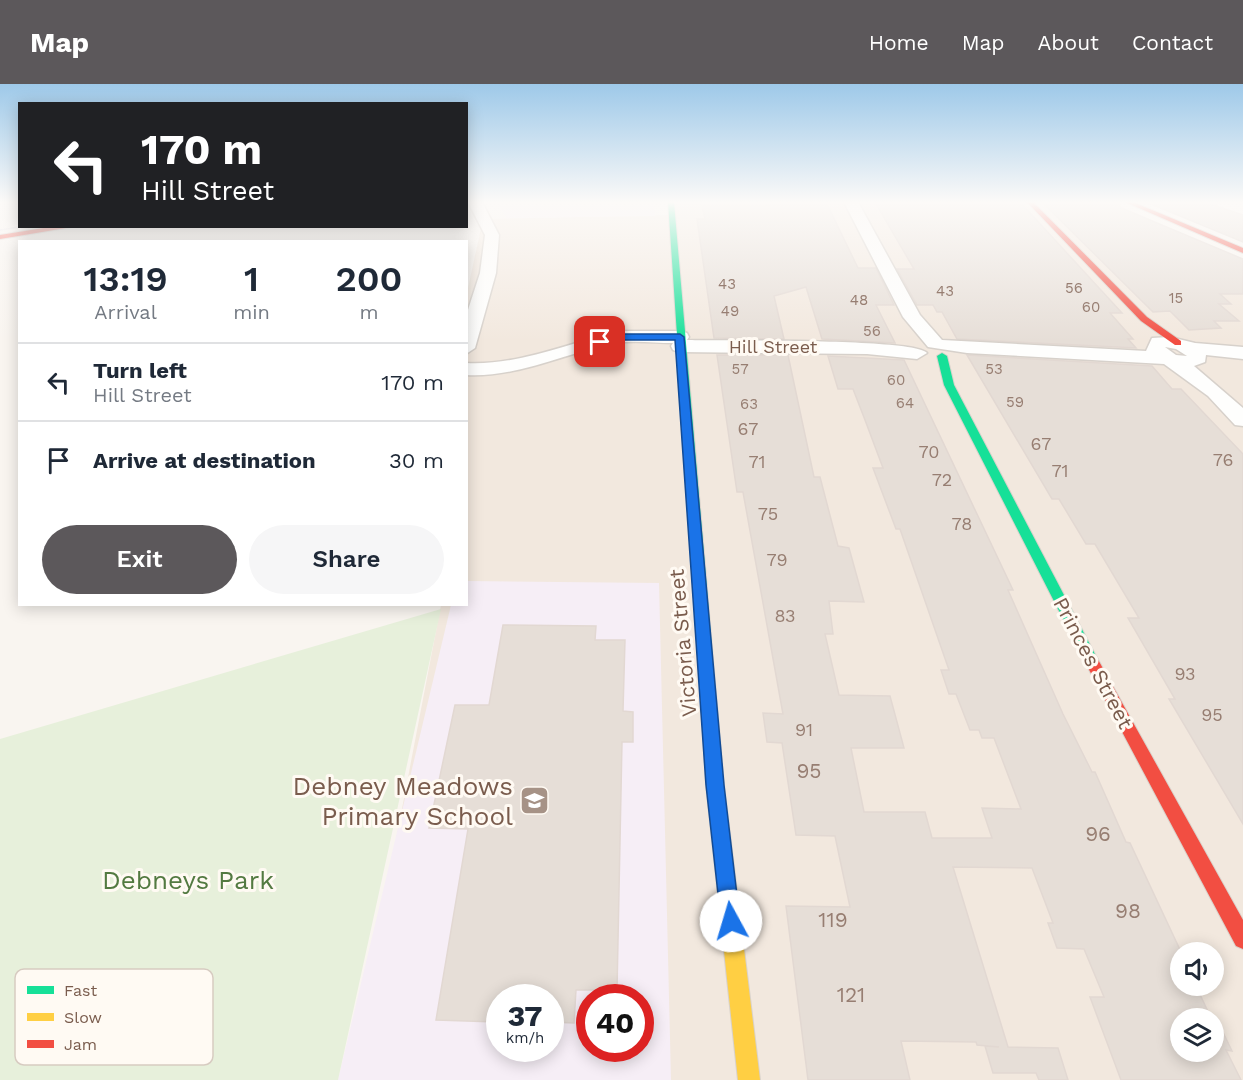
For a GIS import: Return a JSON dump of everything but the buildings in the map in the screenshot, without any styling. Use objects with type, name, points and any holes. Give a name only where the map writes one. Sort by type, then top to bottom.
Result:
[{"type":"main road","name":"Victoria Street","points":[[674,248],[715,785],[749,1080]]},
{"type":"main road","points":[[1075,248],[1144,319]]},
{"type":"main road","name":"Princes Street","points":[[949,385],[1120,715],[1243,939]]},
{"type":"street","points":[[468,341],[488,273],[491,248]]},
{"type":"street","name":"Princes Street","points":[[876,248],[949,385]]},
{"type":"street","points":[[1144,319],[1243,420]]},
{"type":"street","name":"Hill Street","points":[[468,369],[484,370],[524,363],[618,337],[867,348],[1243,353]]},
{"type":"shaded area","points":[[477,248],[1217,248],[1243,260],[1243,1080],[350,1080],[441,606],[468,606],[468,288]]},
{"type":"shaded area","name":"Debney Meadows Primary School","points":[[468,581],[659,583],[671,1080],[338,1080],[451,606],[468,606]]},
{"type":"green space","name":"Debneys Park","points":[[441,609],[338,1080],[0,1080],[0,739]]},
{"type":"traffic: fast","points":[[675,248],[706,660]]},
{"type":"traffic: fast","points":[[942,356],[949,385],[1091,660]]},
{"type":"traffic: slow","points":[[706,660],[715,785],[749,1080]]},
{"type":"traffic: jam","points":[[1075,248],[1144,319],[1178,343]]},
{"type":"traffic: jam","points":[[1237,248],[1243,251]]},
{"type":"traffic: jam","points":[[1091,660],[1243,939]]},
{"type":"place","name":"Debney Meadows Primary School","points":[[534,801]]},
{"type":"route","points":[[600,342],[618,337],[680,337],[715,785],[731,921]]}]
